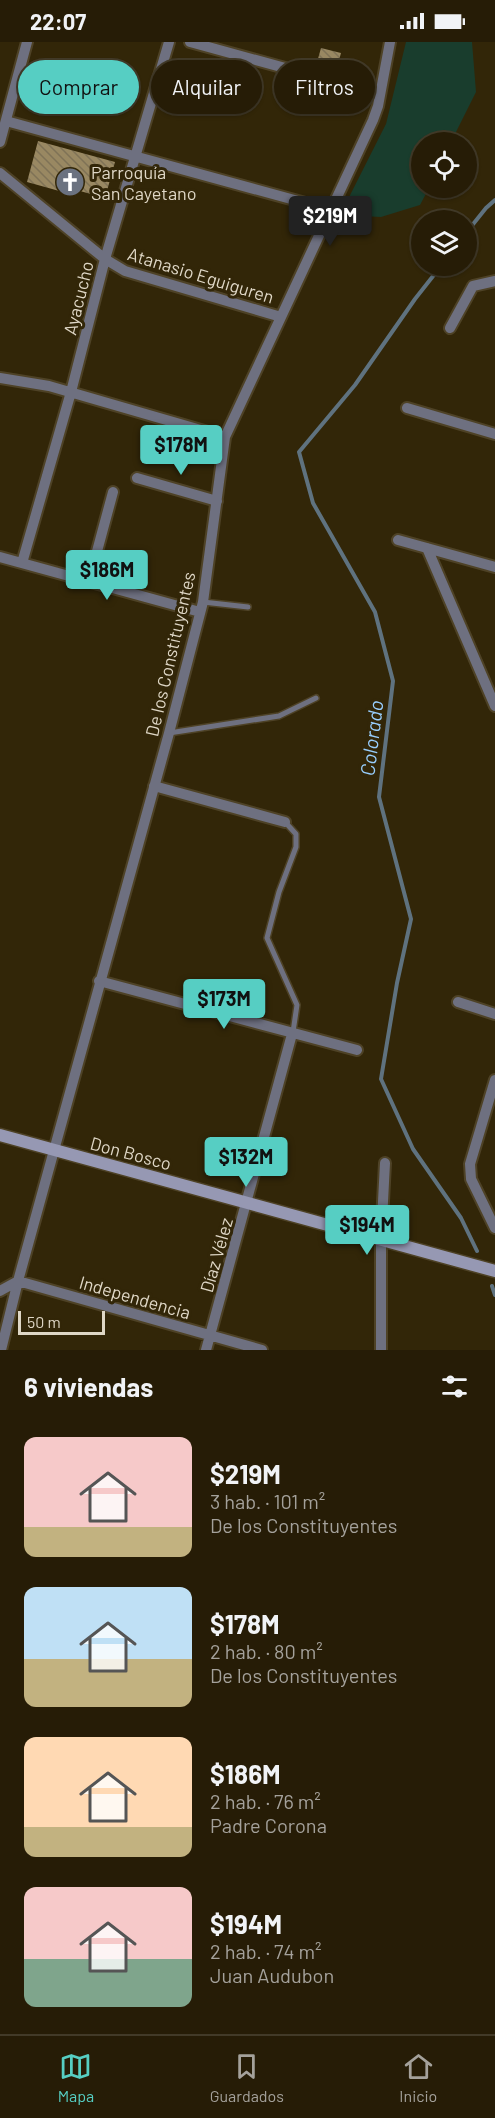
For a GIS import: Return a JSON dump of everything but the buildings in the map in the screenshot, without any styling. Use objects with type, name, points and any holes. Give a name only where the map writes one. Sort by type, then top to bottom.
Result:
[{"type":"main road","name":"Don Bosco","points":[[0,1135],[495,1271]]},
{"type":"street","points":[[0,142],[27,42]]},
{"type":"street","name":"Ayacucho","points":[[22,563],[71,392],[105,259],[169,42]]},
{"type":"street","points":[[190,42],[380,94]]},
{"type":"street","name":"De los Constituyentes","points":[[1,1350],[202,607],[225,437],[373,120],[390,42]]},
{"type":"street","points":[[6,121],[331,210]]},
{"type":"street","name":"Atanasio Eguiguren","points":[[0,173],[105,259],[125,271],[281,317]]},
{"type":"street","points":[[450,328],[473,286],[495,281]]},
{"type":"street","points":[[0,378],[49,386],[225,437]]},
{"type":"street","points":[[407,408],[495,434]]},
{"type":"street","points":[[137,478],[217,501]]},
{"type":"street","points":[[89,581],[112,492]]},
{"type":"street","points":[[398,540],[495,567]]},
{"type":"street","points":[[427,548],[495,706]]},
{"type":"street","points":[[0,556],[89,581],[202,607]]},
{"type":"street","points":[[154,786],[285,822]]},
{"type":"street","points":[[99,981],[357,1050]]},
{"type":"street","points":[[458,1002],[495,1014]]},
{"type":"street","name":"Díaz Vélez","points":[[206,1350],[292,1034]]},
{"type":"street","points":[[495,1080],[470,1164],[471,1179],[495,1228]]},
{"type":"street","points":[[381,1350],[381,1240],[385,1162]]},
{"type":"street","points":[[1,1290],[18,1281]]},
{"type":"street","name":"Independencia","points":[[18,1281],[262,1350]]},
{"type":"lane","points":[[202,607],[248,607]]},
{"type":"lane","points":[[169,733],[279,716],[316,698]]},
{"type":"lane","points":[[285,822],[296,834],[296,847],[279,892],[267,938],[297,1005],[292,1034]]},
{"type":"green space","points":[[406,42],[472,42],[476,92],[456,132],[411,132],[411,198],[424,198],[420,205],[381,217],[340,215],[386,124]]},
{"type":"waterway","name":"Colorado","points":[[477,219],[495,200]]},
{"type":"waterway","name":"Colorado","points":[[433,276],[355,385],[299,452],[313,503],[375,612],[393,681],[379,797],[411,919],[397,983],[381,1079],[413,1149],[461,1218],[477,1251]]},
{"type":"waterway","name":"Colorado","points":[[492,1286],[495,1295]]},
{"type":"place","name":"Parroquía San Cayetano","points":[[70,182]]}]
